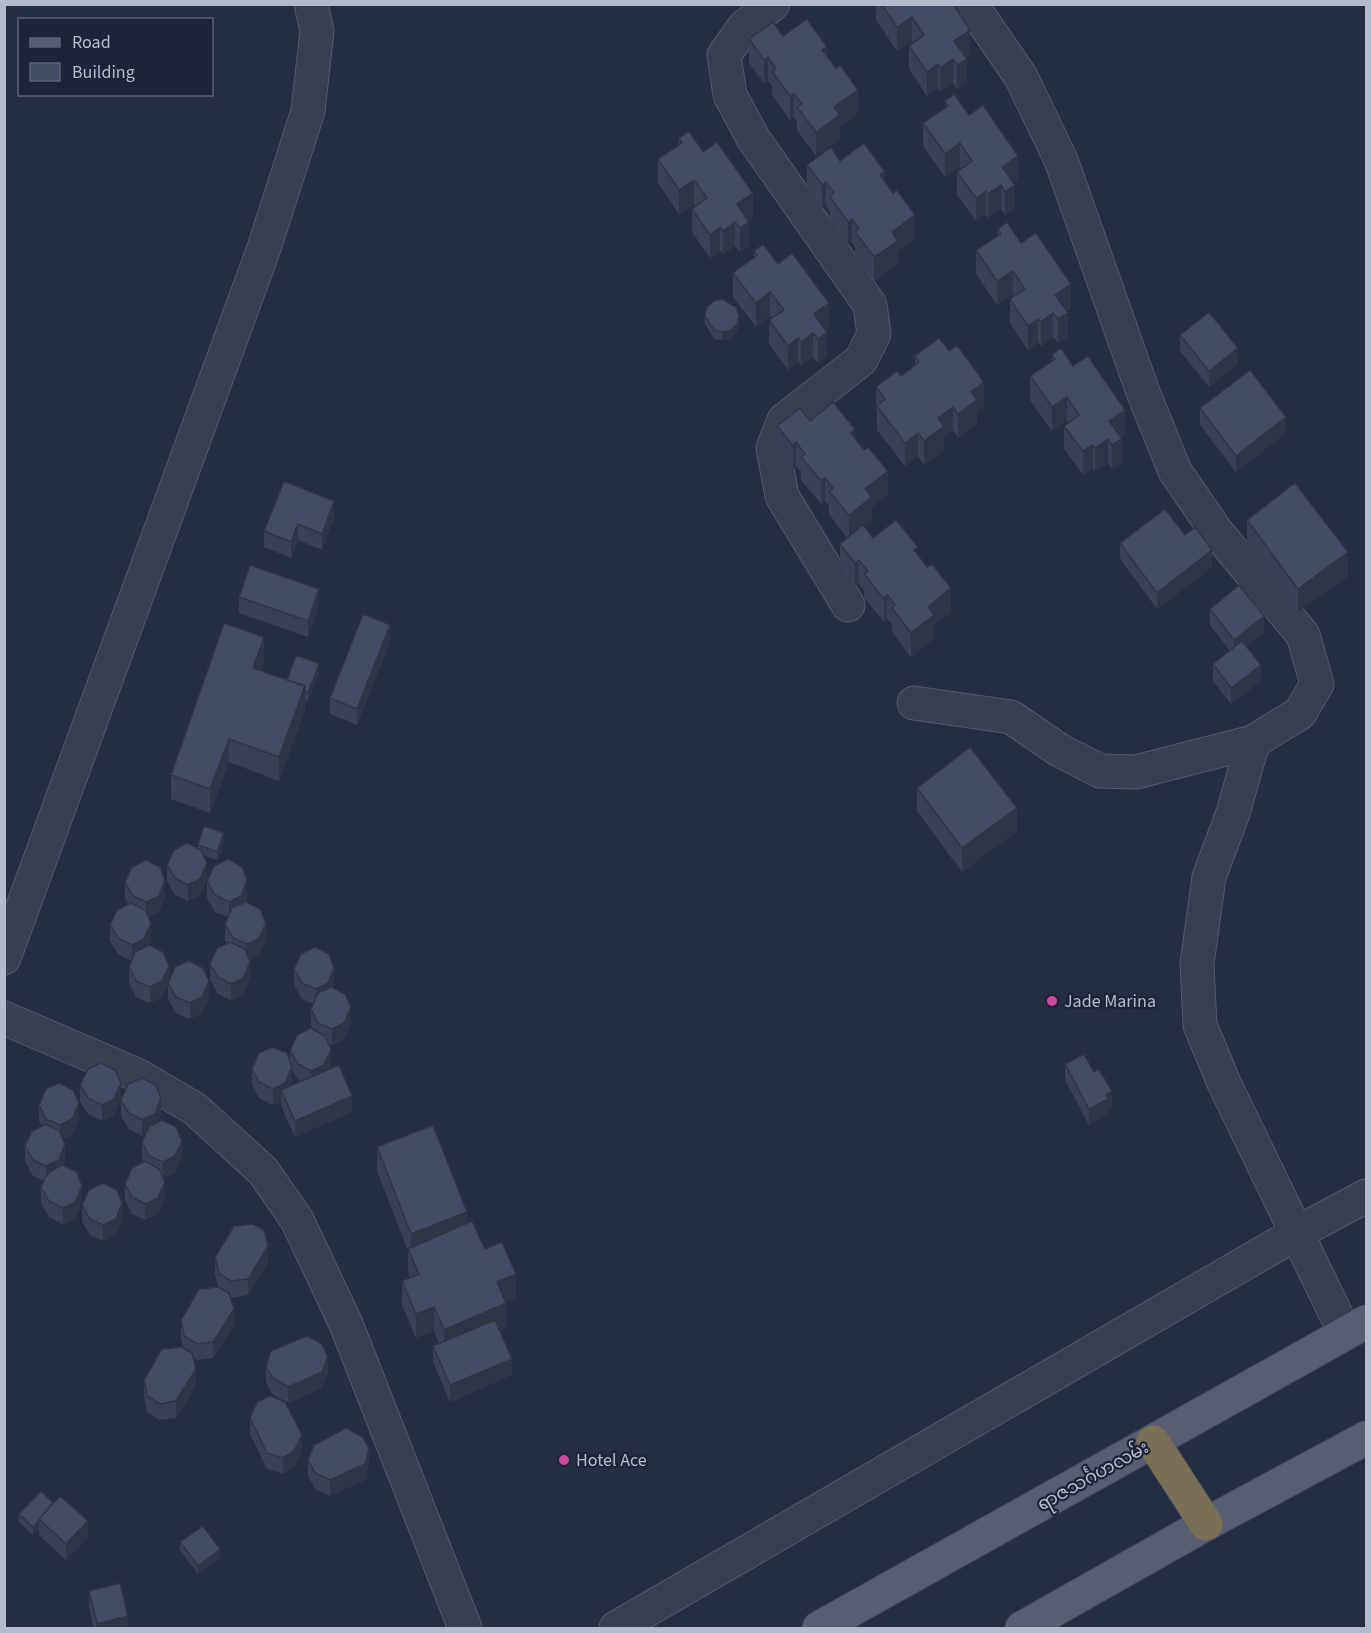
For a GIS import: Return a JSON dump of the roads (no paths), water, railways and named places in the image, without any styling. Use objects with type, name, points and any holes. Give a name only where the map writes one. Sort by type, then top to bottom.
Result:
[{"type":"highway","points":[[1153,1442],[1206,1524]]},
{"type":"main road","name":"ရာဇသင်္ဂဟလမ်း","points":[[819,1629],[1356,1328]]},
{"type":"main road","points":[[1022,1629],[1206,1524],[1366,1438]]},
{"type":"street","points":[[4,958],[264,248],[305,121],[317,32],[311,4]]},
{"type":"street","points":[[773,4],[744,27],[724,55],[730,95],[753,138],[870,305],[873,334],[861,360],[784,420],[773,448],[782,496],[848,605]]},
{"type":"street","points":[[914,704],[1011,717],[1059,750],[1100,771],[1136,772],[1253,742],[1300,713],[1317,684],[1303,635],[1216,531],[1175,471],[1140,382],[1061,160],[1020,78],[971,4]]},
{"type":"street","points":[[1253,742],[1233,813],[1209,877],[1197,964],[1200,1025],[1224,1083],[1297,1233],[1356,1328]]},
{"type":"street","points":[[4,1018],[139,1076],[195,1109],[263,1171],[297,1220],[346,1324],[465,1629]]},
{"type":"street","points":[[616,1629],[1297,1233],[1366,1196]]},
{"type":"place","name":"Jade Marina","points":[[1052,1001]]},
{"type":"place","name":"Hotel Ace","points":[[564,1460]]}]
